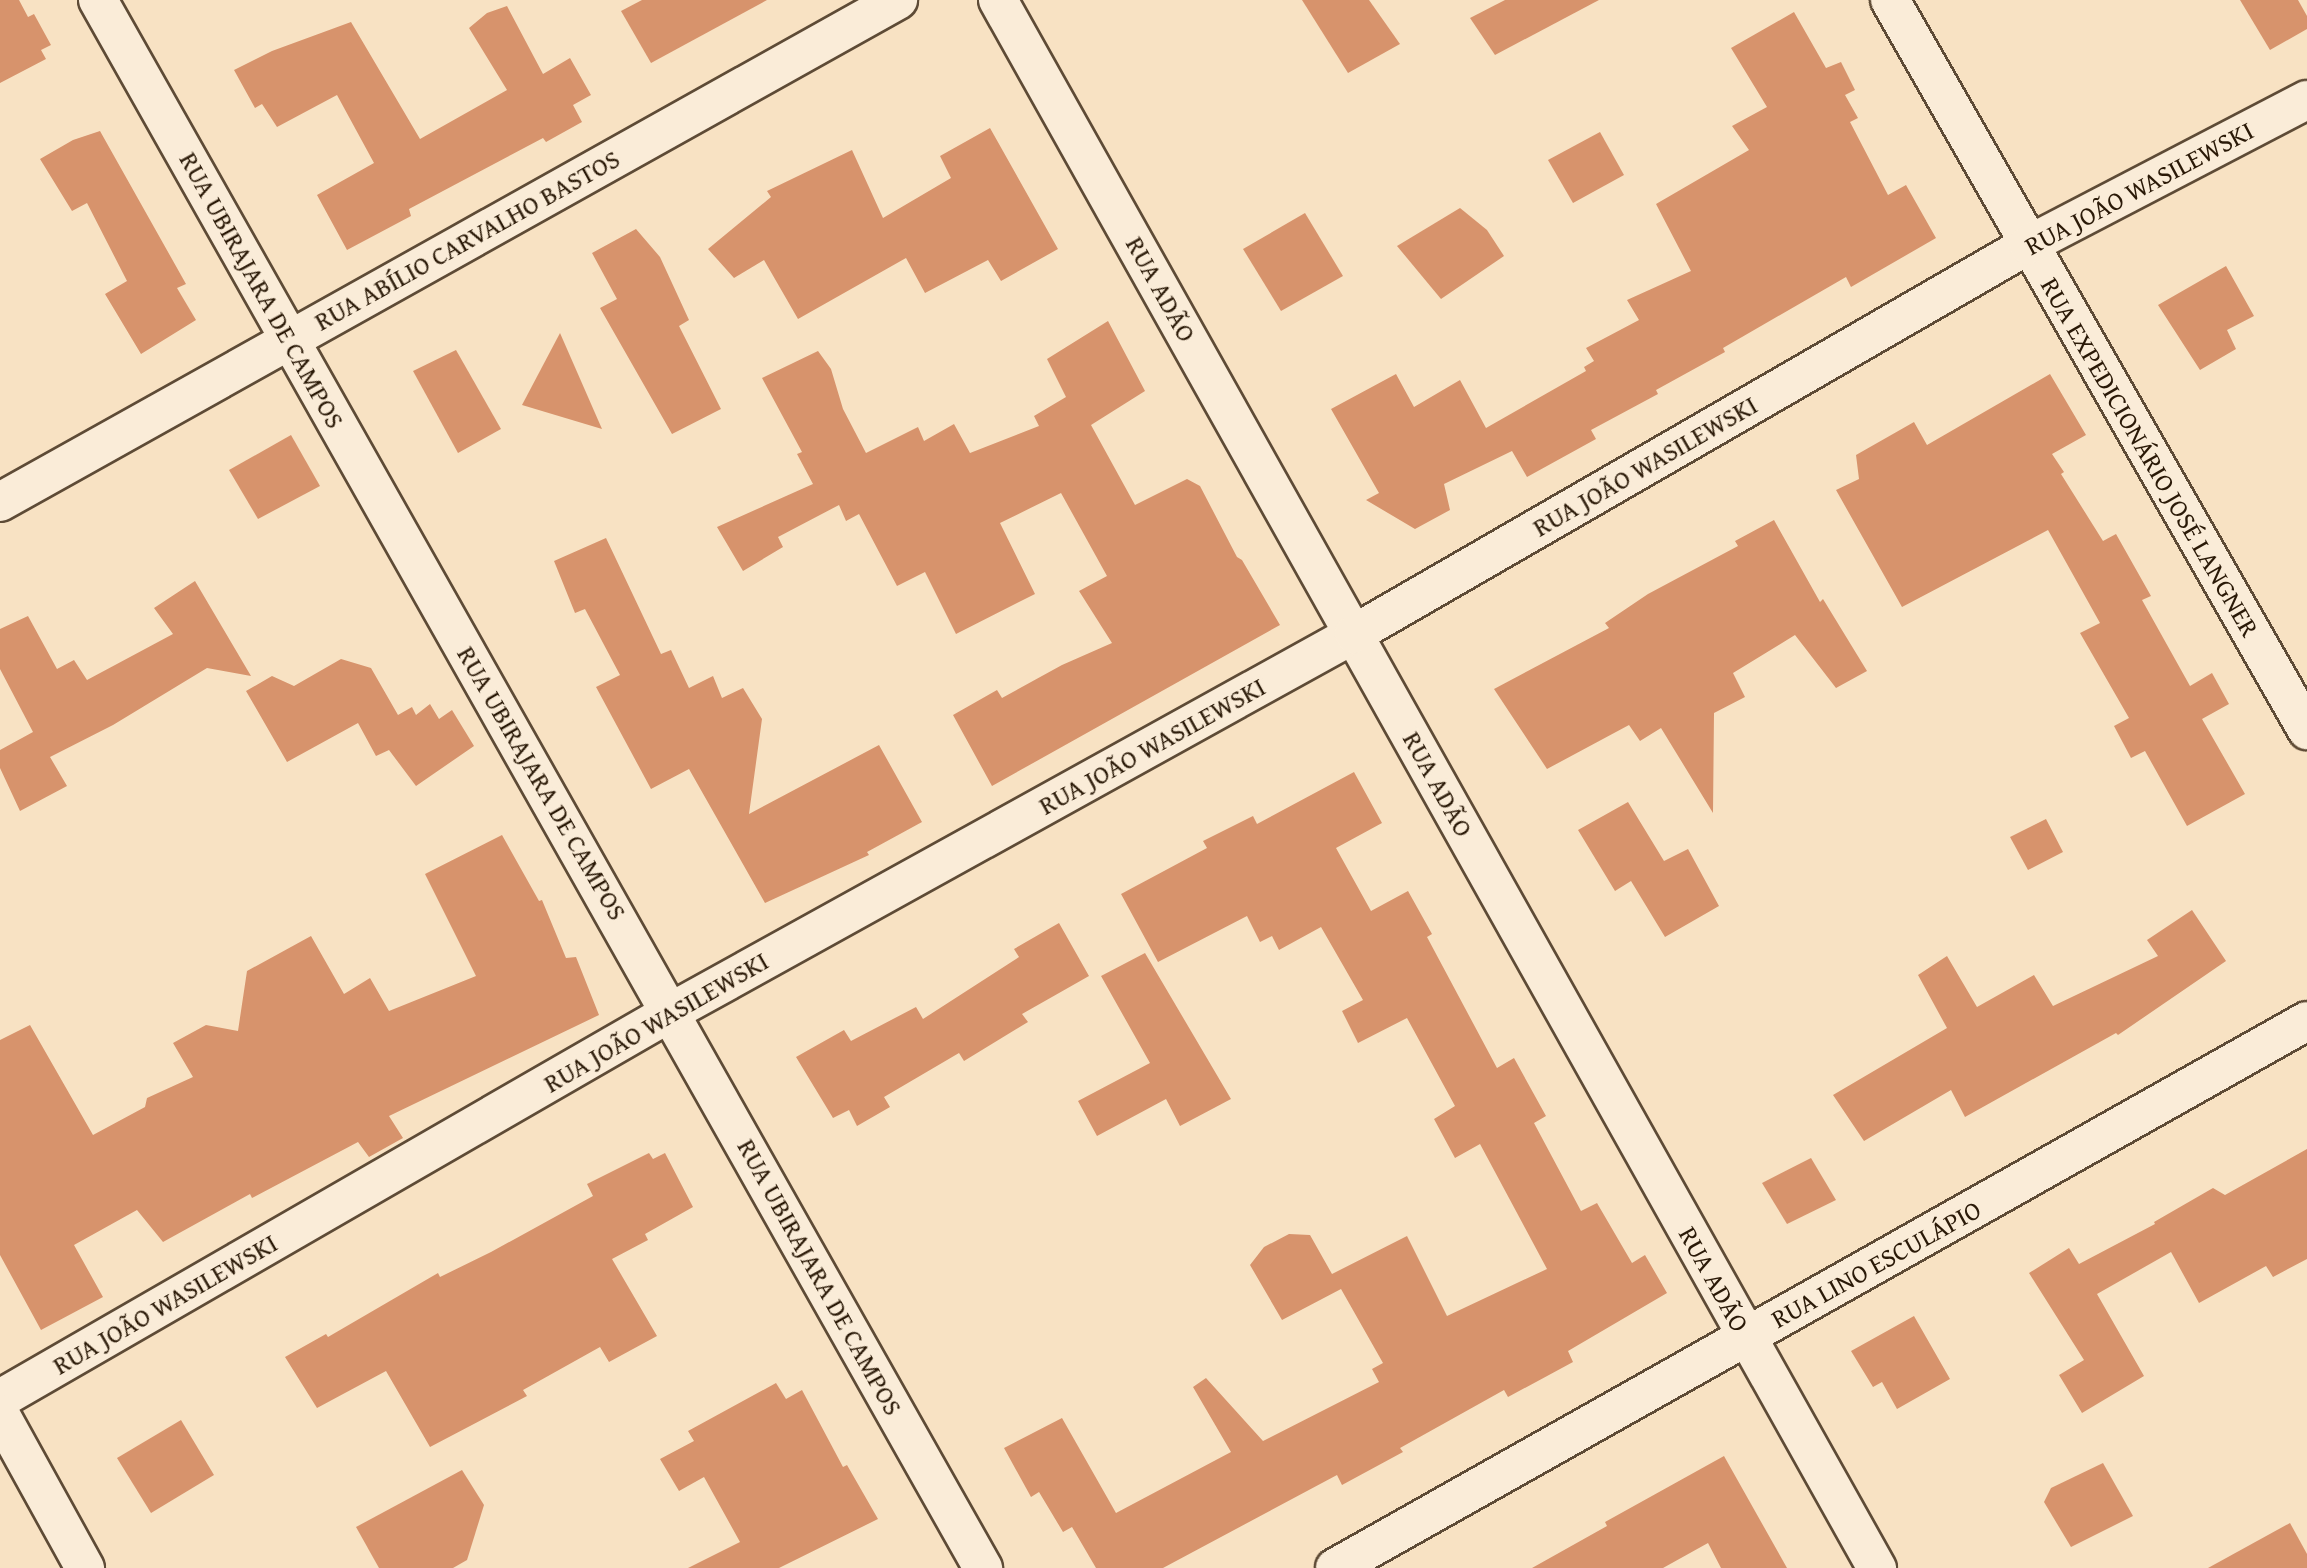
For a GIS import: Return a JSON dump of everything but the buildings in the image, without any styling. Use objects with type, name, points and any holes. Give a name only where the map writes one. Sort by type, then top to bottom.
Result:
[{"type":"street","name":"RUA UBIRAJARA DE CAMPOS","points":[[98,0],[983,1568]]},
{"type":"street","name":"RUA ABÍLIO CARVALHO BASTOS","points":[[0,502],[898,0]]},
{"type":"street","name":"RUA ADÃO","points":[[998,0],[1877,1568]]},
{"type":"street","name":"RUA EXPEDICIONÁRIO JOSÉ LANGNER","points":[[1890,0],[2307,730]]},
{"type":"street","name":"RUA JOÃO WASILEWSKI","points":[[0,1399],[671,1012],[1354,634],[2028,245],[2307,100]]},
{"type":"street","name":"RUA LINO ESCULÁPIO","points":[[1335,1568],[2307,1021]]},
{"type":"street","points":[[0,1414],[85,1568]]}]
